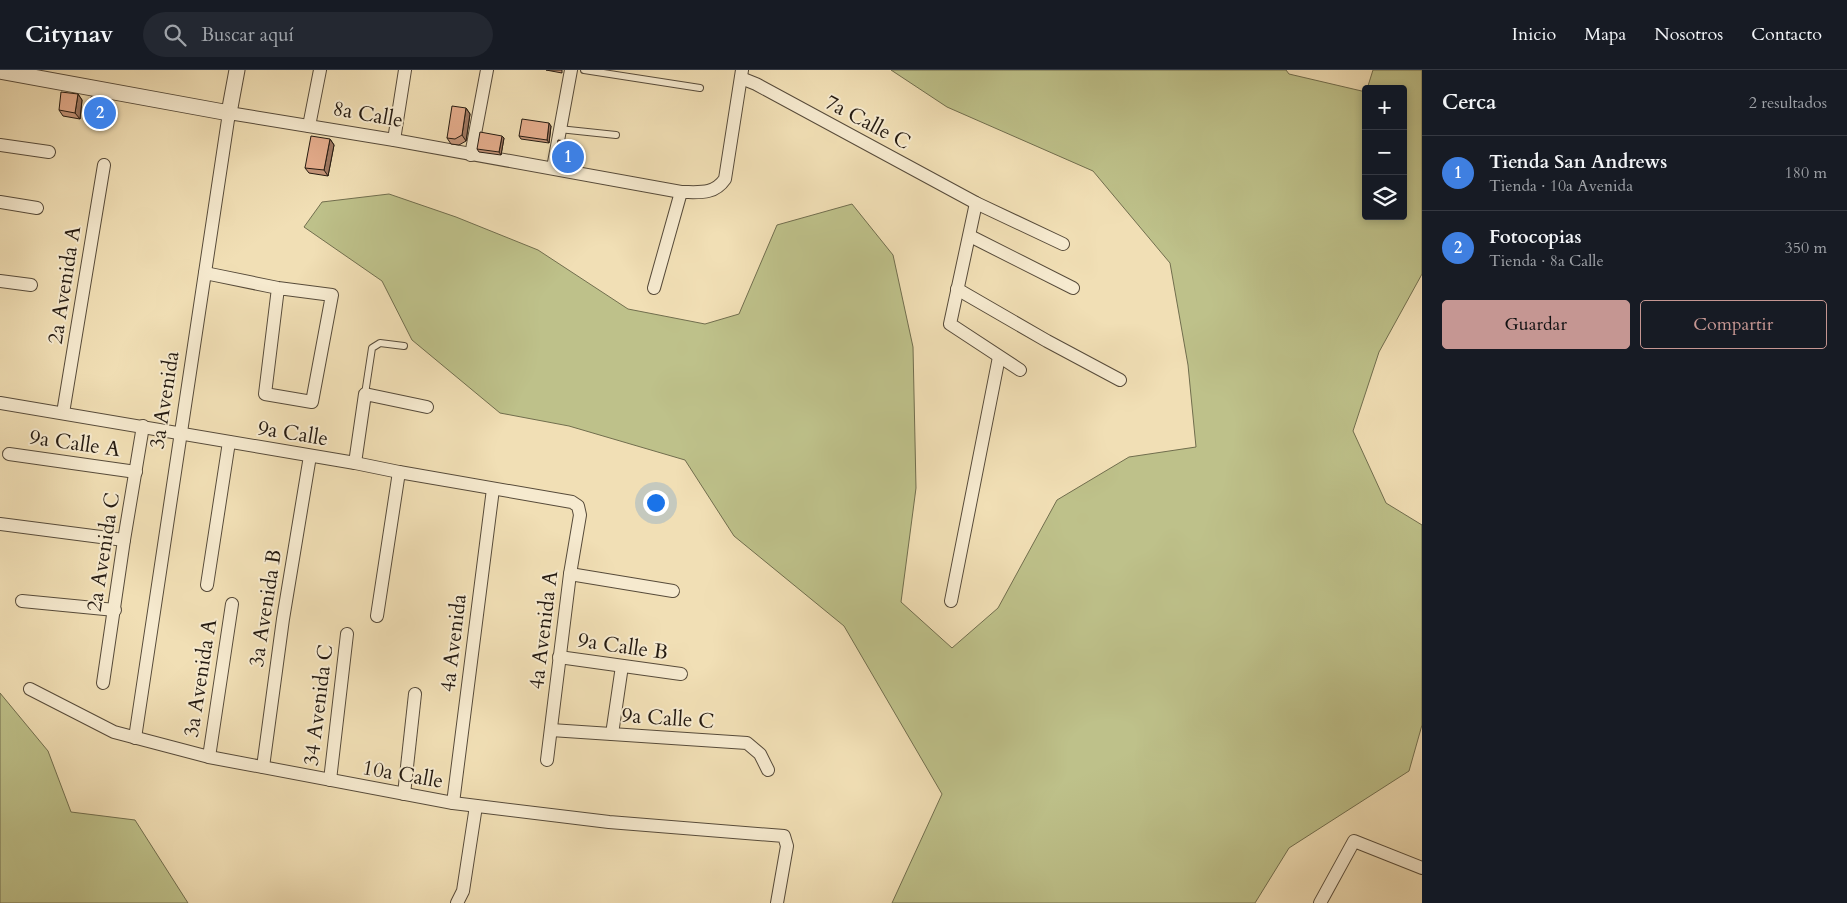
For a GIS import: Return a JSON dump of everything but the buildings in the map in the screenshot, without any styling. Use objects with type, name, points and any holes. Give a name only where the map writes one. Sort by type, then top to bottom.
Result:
[{"type":"street","name":"3a Avenida","points":[[135,738],[180,433],[237,70]]},
{"type":"street","points":[[309,126],[320,70]]},
{"type":"street","points":[[394,140],[405,70]]},
{"type":"street","points":[[472,155],[487,70]]},
{"type":"street","points":[[553,168],[571,70]]},
{"type":"street","name":"8a Calle","points":[[0,71],[681,192],[706,192],[719,187],[725,179],[742,74]]},
{"type":"street","name":"7a Calle C","points":[[742,74],[756,84],[976,203],[1063,244]]},
{"type":"street","points":[[0,145],[49,152]]},
{"type":"street","name":"2a Avenida A","points":[[63,413],[104,164]]},
{"type":"street","points":[[654,288],[681,192]]},
{"type":"street","points":[[0,202],[37,208]]},
{"type":"street","points":[[976,203],[950,324],[1020,370]]},
{"type":"street","points":[[970,236],[1073,288]]},
{"type":"street","points":[[206,273],[278,288],[332,295],[312,402],[265,394],[278,288]]},
{"type":"street","points":[[0,281],[31,285]]},
{"type":"street","points":[[957,289],[1047,341],[1120,380]]},
{"type":"street","points":[[951,601],[999,357]]},
{"type":"street","points":[[355,463],[364,394],[427,407]]},
{"type":"street","name":"9a Calle","points":[[0,403],[355,463],[572,502],[578,506]]},
{"type":"street","name":"2a Avenida C","points":[[103,683],[143,426]]},
{"type":"street","points":[[207,585],[229,442]]},
{"type":"street","name":"9a Calle A","points":[[9,454],[136,472]]},
{"type":"street","name":"3a Avenida B","points":[[263,767],[283,618],[310,456]]},
{"type":"street","points":[[377,616],[399,472]]},
{"type":"street","name":"4a Avenida","points":[[453,803],[493,489]]},
{"type":"street","name":"4a Avenida A","points":[[547,760],[570,574],[580,515],[578,506]]},
{"type":"street","points":[[0,524],[124,540]]},
{"type":"street","points":[[570,574],[673,591]]},
{"type":"street","points":[[22,601],[114,610]]},
{"type":"street","name":"3a Avenida A","points":[[209,757],[232,604]]},
{"type":"street","name":"34 Avenida C","points":[[330,780],[347,634]]},
{"type":"street","name":"9a Calle B","points":[[559,658],[681,674]]},
{"type":"street","points":[[612,734],[622,666]]},
{"type":"street","name":"10a Calle","points":[[30,689],[114,732],[209,757],[453,803],[609,822],[784,836],[787,846],[777,903]]},
{"type":"street","points":[[404,794],[415,694]]},
{"type":"street","name":"9a Calle C","points":[[551,730],[747,743],[760,754],[768,770]]},
{"type":"street","points":[[457,903],[463,891],[476,806]]},
{"type":"street","points":[[1320,903],[1354,841],[1422,868]]},
{"type":"lane","points":[[584,70],[700,88]]},
{"type":"lane","points":[[560,129],[616,136]]},
{"type":"lane","points":[[364,394],[372,348],[380,343],[404,346]]},
{"type":"green space","points":[[891,70],[1286,70],[1289,74],[1362,91],[1362,220],[1407,220],[1407,85],[1368,85],[1373,70],[1422,70],[1422,274],[1379,352],[1353,431],[1386,503],[1422,525],[1422,725],[1409,771],[1289,848],[1255,903],[892,903],[942,794],[844,626],[734,536],[685,460],[569,426],[500,413],[412,340],[382,281],[304,227],[322,202],[389,194],[456,217],[538,250],[628,309],[705,324],[739,314],[777,225],[852,204],[893,255],[913,347],[916,488],[901,602],[952,648],[998,608],[1057,500],[1129,457],[1196,447],[1188,365],[1170,263],[1093,171],[947,107]]},
{"type":"green space","points":[[0,693],[48,751],[71,812],[135,820],[188,903],[0,903]]},
{"type":"place","name":"Fotocopias","points":[[100,113]]},
{"type":"place","name":"Tienda San Andrews","points":[[568,157]]}]
